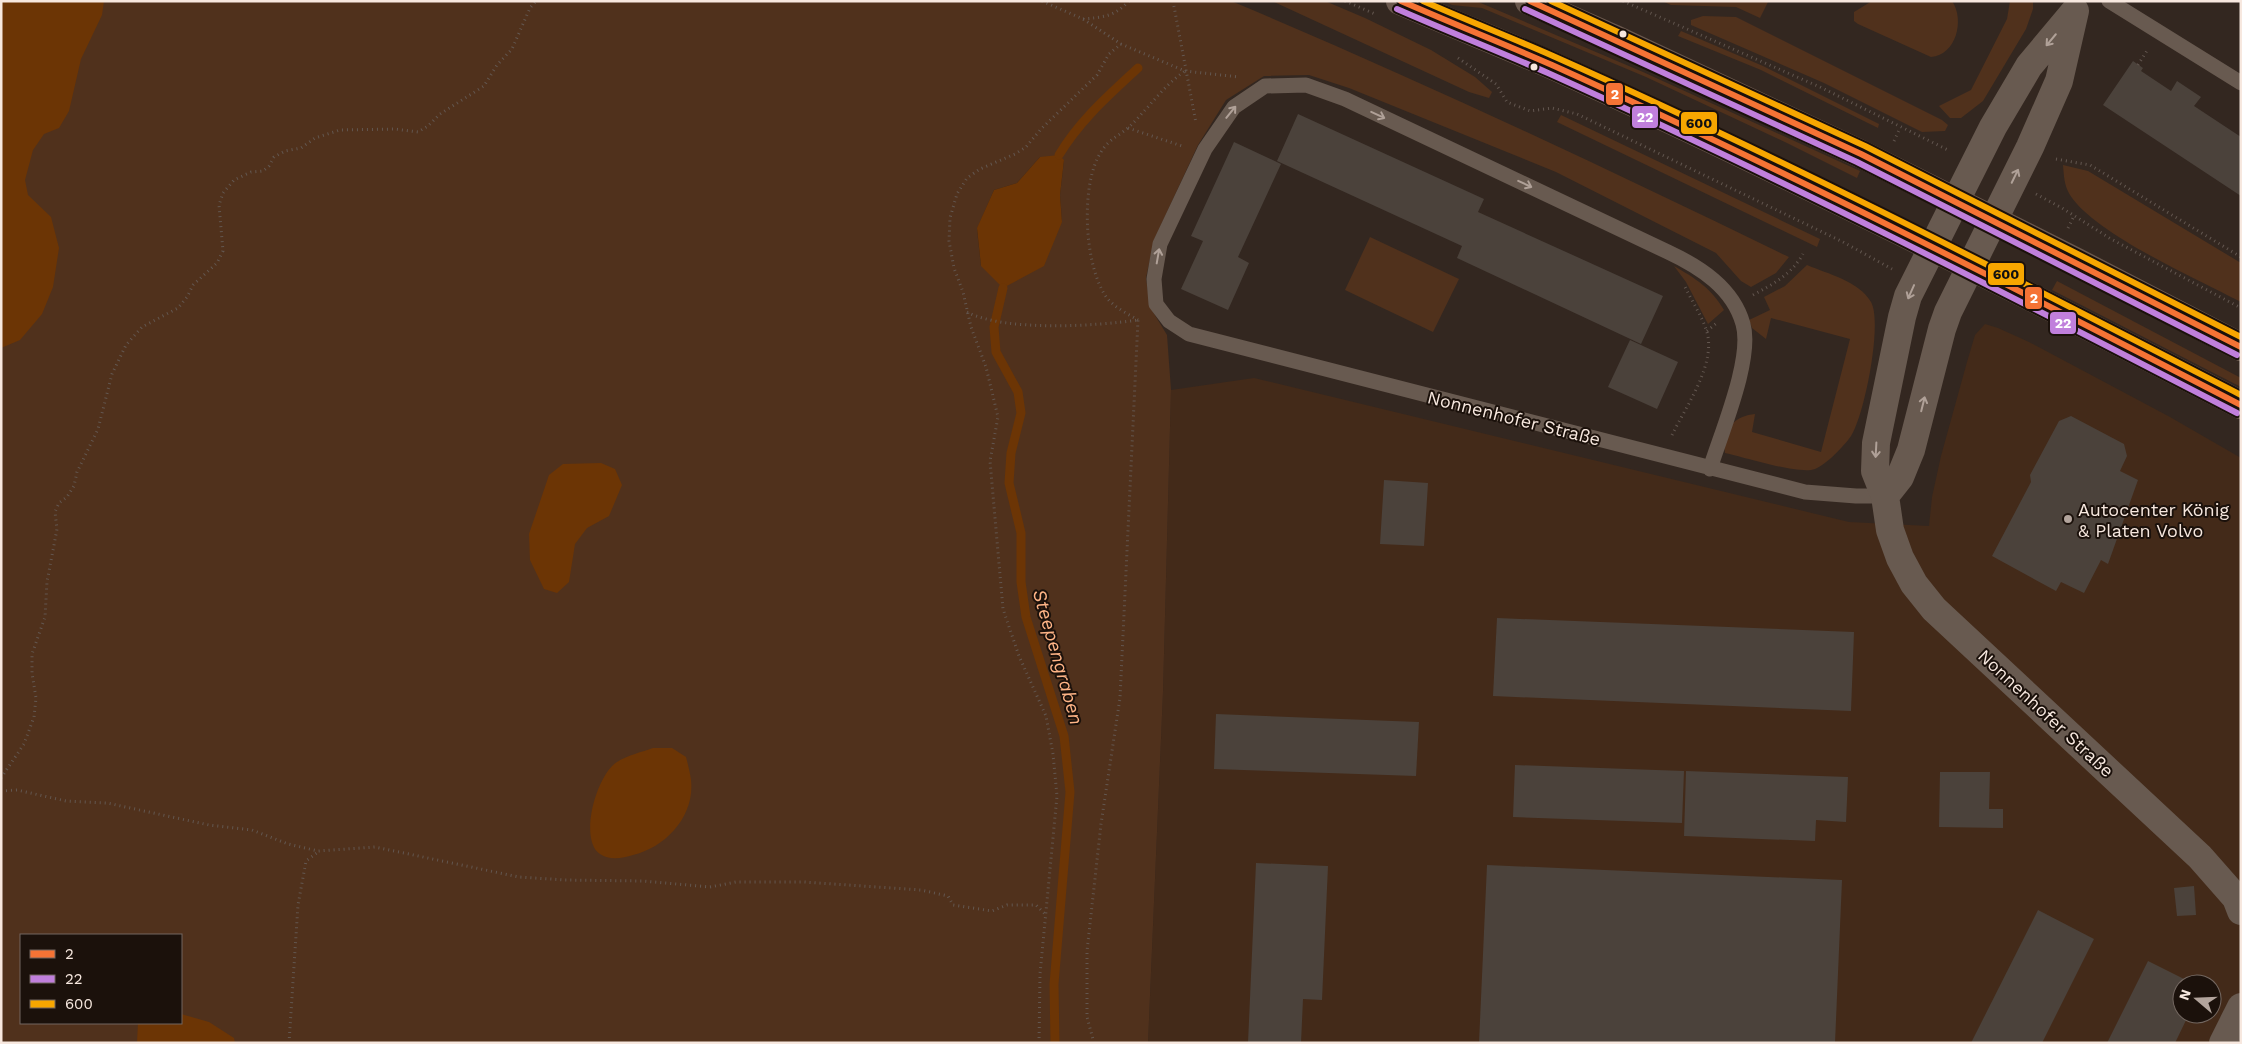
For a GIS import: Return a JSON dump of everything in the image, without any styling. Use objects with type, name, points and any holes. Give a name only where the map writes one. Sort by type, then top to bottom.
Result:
[{"type":"main road","points":[[1400,1],[1550,65],[1742,154],[1970,267],[2241,406]]},
{"type":"main road","points":[[1529,1],[1764,107],[1956,201],[2241,347]]},
{"type":"street","name":"Nonnenhofer Straße","points":[[2078,6],[2029,66],[1993,127],[1908,296],[1876,443],[1875,471],[1885,496],[1890,530],[1900,558],[1914,584],[1934,609],[2200,857],[2236,898],[2241,911]]},
{"type":"street","points":[[1885,496],[1900,477],[1911,450],[1942,329],[2060,82],[2078,6]]},
{"type":"street","points":[[2223,1043],[2241,1007]]},
{"type":"lane","points":[[2109,1],[2241,83]]},
{"type":"lane","points":[[1205,149],[1234,107],[1265,86],[1306,85],[1345,99],[1668,252],[1706,273],[1724,289],[1736,307],[1744,325],[1745,344],[1742,367],[1710,468]]},
{"type":"lane","name":"Nonnenhofer Straße","points":[[1205,149],[1160,244],[1154,279],[1156,304],[1169,321],[1189,334],[1805,492],[1885,496]]},
{"type":"path","points":[[1,778],[24,744],[34,717],[36,698],[32,673],[32,654],[45,617],[48,582],[57,529],[56,512],[59,503],[67,497],[74,486],[78,472],[98,429],[112,374],[126,345],[142,327],[178,308],[187,297],[193,285],[217,264],[223,251],[219,206],[223,192],[234,180],[251,172],[263,171],[269,166],[274,157],[286,151],[301,148],[315,138],[340,130],[418,132],[428,126],[440,114],[484,86],[497,65],[512,50],[527,13],[536,1]]},
{"type":"path","points":[[1042,1],[1083,19],[1121,44],[1185,71],[1244,77],[1265,86]]},
{"type":"path","points":[[1083,19],[1108,16],[1121,9],[1129,1]]},
{"type":"path","points":[[1173,1],[1198,137],[1205,149]]},
{"type":"path","points":[[1623,1],[1820,87],[1931,142]]},
{"type":"path","points":[[1039,1043],[1040,974],[1057,796],[1053,754],[1046,716],[1019,656],[1004,609],[990,460],[998,417],[986,367],[967,312],[964,292],[954,268],[949,241],[950,218],[957,194],[967,178],[980,169],[1016,154],[1026,147],[1097,76],[1109,54],[1121,44]]},
{"type":"path","points":[[2138,65],[2145,53]]},
{"type":"path","points":[[1138,320],[1108,299],[1099,282],[1090,255],[1088,192],[1092,170],[1101,152],[1113,138],[1128,128],[1172,79],[1185,71]]},
{"type":"path","points":[[1507,102],[1530,111],[1552,108],[1577,114],[1843,242],[1880,264]]},
{"type":"path","points":[[1128,128],[1186,148],[1205,149]]},
{"type":"path","points":[[2056,159],[2090,165],[2241,257]]},
{"type":"path","points":[[2062,208],[2111,239],[2241,308]]},
{"type":"path","points":[[1666,457],[1671,438],[1705,369],[1709,353],[1707,331],[1683,285],[1668,264],[1668,252]]},
{"type":"path","points":[[1781,279],[1797,265],[1803,254]]},
{"type":"path","points":[[967,312],[980,319],[1020,324],[1111,324],[1138,320]]},
{"type":"path","points":[[1094,1043],[1087,1016],[1087,951],[1101,824],[1120,698],[1138,320]]},
{"type":"path","points":[[1,791],[17,790],[66,801],[107,803],[209,825],[252,830],[288,844],[318,852],[375,847],[519,877],[565,880],[643,881],[710,887],[736,882],[804,882],[920,890],[948,896],[953,905],[992,911],[1007,905],[1036,905],[1046,915]]},
{"type":"path","points":[[288,1043],[298,905],[306,861],[318,852]]},
{"type":"shaded area","points":[[1,1],[1231,1],[1512,125],[1789,257],[1776,273],[1751,287],[1741,281],[1716,253],[1556,172],[1349,88],[1309,75],[1264,76],[1226,100],[1198,145],[1154,240],[1146,278],[1150,307],[1167,335],[1171,390],[1163,692],[1148,1043],[1,1043]],"holes":[[[1040,157],[1064,160],[1060,195],[1062,222],[981,266],[977,229],[994,190],[1017,183]]]},
{"type":"shaded area","points":[[1,1],[104,1],[102,15],[81,59],[69,111],[59,128],[44,134],[33,150],[25,180],[28,195],[51,217],[59,248],[53,287],[42,314],[20,340],[1,348]]},
{"type":"shaded area","points":[[1272,1],[1325,1],[1431,50],[1475,77],[1492,92],[1489,98],[1469,92]]},
{"type":"shaded area","points":[[1444,1],[1476,1],[1643,72],[1860,171],[1857,178],[1646,77],[1482,8],[1452,5]]},
{"type":"shaded area","points":[[1662,1],[1768,2],[1760,18],[1736,7],[1671,5]]},
{"type":"shaded area","points":[[1872,1],[1952,1],[1958,17],[1956,35],[1947,50],[1940,55],[1931,57],[1854,21],[1854,12]]},
{"type":"shaded area","points":[[2010,1],[2033,1],[2033,9],[2026,29],[1983,101],[1961,118],[1950,118],[1939,106],[1971,90],[2007,19]]},
{"type":"shaded area","points":[[1703,16],[1736,17],[1942,120],[1948,125],[1945,131],[1922,132],[1824,83],[1691,25],[1691,20]]},
{"type":"shaded area","points":[[1681,31],[1763,66],[1879,124],[1878,128],[1761,70],[1678,36]]},
{"type":"shaded area","points":[[1561,115],[1820,239],[1817,247],[1557,122]]},
{"type":"shaded area","points":[[1059,155],[1064,160],[1060,195],[1062,222],[1044,266],[1003,288],[981,266],[977,228],[994,190],[1017,183],[1040,157]]},
{"type":"shaded area","points":[[2063,165],[2088,171],[2241,263],[2241,302],[2148,254],[2101,225],[2083,210],[2070,195],[2065,184]]},
{"type":"shaded area","points":[[1370,237],[1459,279],[1433,332],[1345,290]]},
{"type":"shaded area","points":[[1807,265],[1851,283],[1866,295],[1871,302],[1874,313],[1875,329],[1866,391],[1856,426],[1851,436],[1839,450],[1819,467],[1797,470],[1725,453],[1724,445],[1727,431],[1735,421],[1755,414],[1752,432],[1821,452],[1850,339],[1771,318],[1766,339],[1752,328],[1749,320],[1770,310],[1764,297],[1785,286]]},
{"type":"shaded area","points":[[1674,266],[1702,284],[1724,310],[1708,324],[1686,282]]},
{"type":"shaded area","points":[[2057,281],[2241,378],[2241,387],[2052,290]]},
{"type":"shaded area","points":[[1985,324],[1998,328],[2029,342],[2170,417],[2241,458],[2241,1043],[1148,1043],[1163,692],[1171,390],[1254,378],[1849,522],[1929,526],[1932,497],[1941,456],[1975,335]]},
{"type":"shaded area","points":[[601,463],[615,469],[622,485],[609,516],[587,528],[575,544],[569,582],[557,593],[544,589],[530,560],[529,534],[549,475],[563,464]]},
{"type":"shaded area","points":[[653,748],[672,748],[686,757],[691,780],[688,806],[676,828],[657,845],[645,851],[621,858],[604,856],[594,846],[591,835],[590,821],[597,792],[603,779],[617,762]]},
{"type":"shaded area","points":[[182,1014],[209,1022],[234,1038],[235,1043],[137,1043],[138,1024],[182,1024]]},
{"type":"building","points":[[2133,61],[2143,68],[2141,71],[2171,91],[2177,81],[2201,97],[2194,106],[2241,137],[2241,196],[2103,105]]},
{"type":"building","points":[[1298,114],[1484,199],[1478,212],[1663,296],[1641,344],[1457,258],[1462,246],[1277,161]]},
{"type":"building","points":[[1234,142],[1281,164],[1238,257],[1249,263],[1228,310],[1181,289],[1203,241],[1191,236]]},
{"type":"building","points":[[1630,340],[1678,362],[1657,409],[1608,387]]},
{"type":"building","name":"Autocenter König & Platen Volvo","points":[[2071,416],[2124,444],[2127,456],[2120,471],[2138,480],[2108,564],[2101,560],[2084,593],[2061,582],[2056,591],[1992,556],[2031,482],[2030,475],[2059,421]]},
{"type":"building","points":[[1384,480],[1428,483],[1424,546],[1380,544]]},
{"type":"building","points":[[1497,618],[1854,632],[1851,711],[1493,696]]},
{"type":"building","points":[[1216,714],[1419,722],[1416,776],[1214,769]]},
{"type":"building","points":[[1515,765],[1684,771],[1682,823],[1513,817]]},
{"type":"building","points":[[1686,771],[1848,777],[1846,822],[1816,820],[1815,841],[1684,836]]},
{"type":"building","points":[[1940,772],[1990,772],[1989,809],[2003,809],[2003,828],[1939,827]]},
{"type":"building","points":[[1256,863],[1328,866],[1322,1000],[1303,999],[1301,1043],[1248,1043]]},
{"type":"building","points":[[1487,865],[1842,880],[1835,1043],[1479,1043]]},
{"type":"building","points":[[2194,886],[2196,915],[2177,916],[2174,888]]},
{"type":"building","points":[[2038,910],[2094,939],[2042,1043],[1971,1043]]},
{"type":"building","points":[[2148,961],[2174,974],[2172,974],[2172,1024],[2184,1024],[2175,1043],[2107,1043]]},
{"type":"waterway","name":"Steepengraben","points":[[1059,155],[1076,130],[1138,68]]},
{"type":"waterway","name":"Steepengraben","points":[[1003,288],[994,327],[996,352],[1018,392],[1021,413],[1011,453],[1009,483],[1021,533],[1021,582],[1026,617],[1064,736],[1070,792],[1054,984],[1055,1043]]},
{"type":"transit line","name":"2","points":[[1401,1],[1552,65],[1726,146],[1984,273],[2241,405]]},
{"type":"transit line","name":"600","points":[[1423,1],[1553,56],[1727,136],[2071,307],[2241,395]]},
{"type":"transit line","name":"2","points":[[1530,1],[1861,154],[2241,347]]},
{"type":"transit line","name":"600","points":[[1551,1],[1865,146],[2241,337]]},
{"type":"transit line","name":"22","points":[[1397,9],[1548,73],[1722,154],[1980,281],[2237,413]]},
{"type":"transit line","name":"22","points":[[1525,9],[1857,162],[2237,355]]},
{"type":"place","name":"Autocenter König & Platen Volvo","points":[[2068,519]]}]
